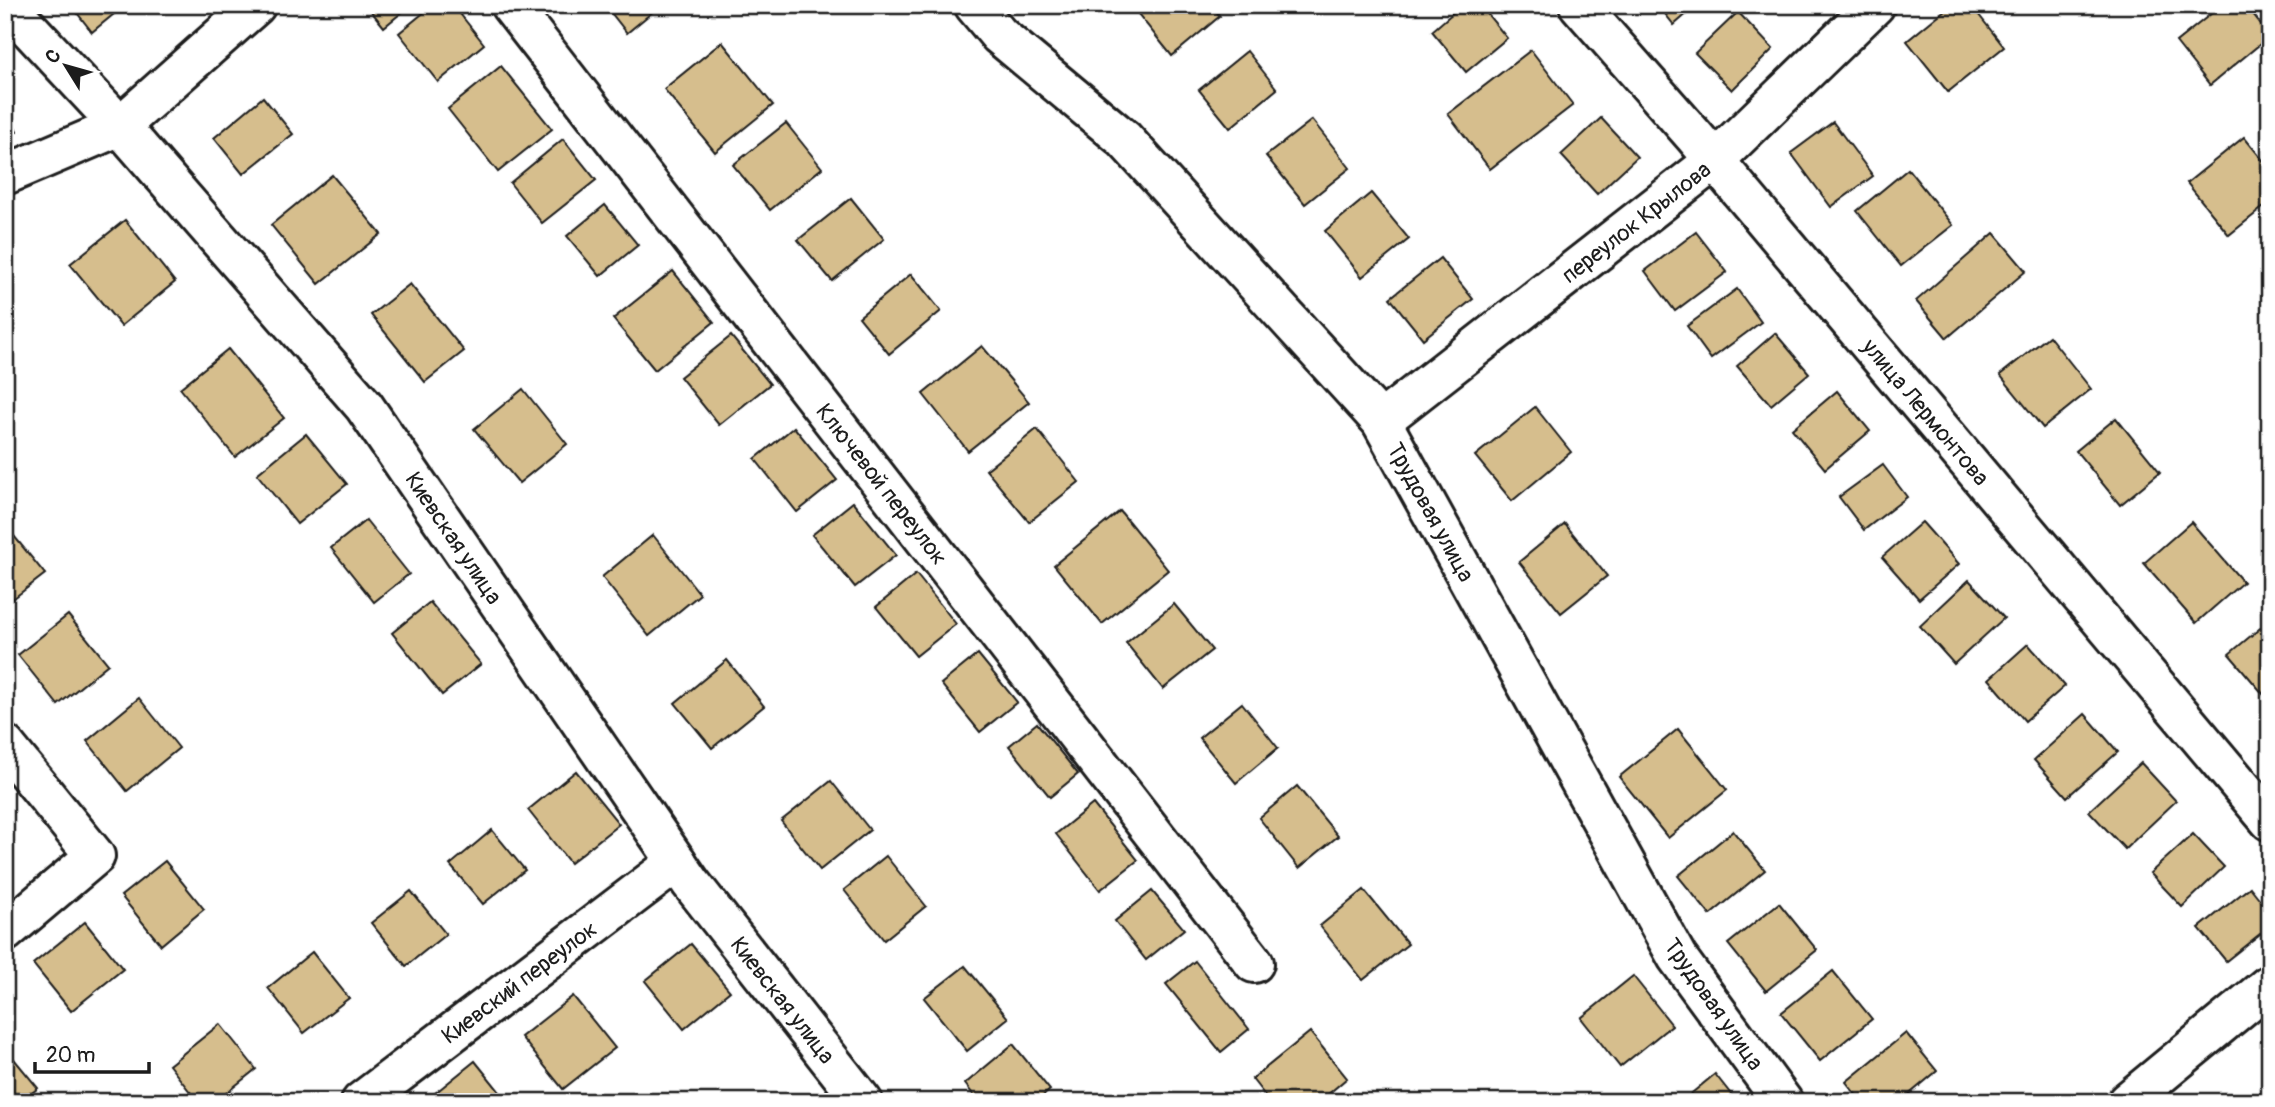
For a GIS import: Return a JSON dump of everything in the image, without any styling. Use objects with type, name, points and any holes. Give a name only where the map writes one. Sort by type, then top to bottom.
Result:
[{"type":"street","name":"Киевская улица","points":[[7,5],[120,126],[364,406],[677,862],[863,1102]]},
{"type":"street","points":[[5,175],[120,126],[256,5]]},
{"type":"street","name":"Ключевой переулок","points":[[510,5],[1254,962]]},
{"type":"street","name":"Трудовая улица","points":[[974,5],[999,35],[1124,139],[1381,421],[1677,957],[1783,1102]]},
{"type":"street","name":"улица Лермонтова","points":[[1579,5],[1715,160],[2270,821]]},
{"type":"street","name":"переулок Крылова","points":[[1381,421],[1715,160],[1875,5]]},
{"type":"street","points":[[5,745],[95,856],[5,932]]},
{"type":"street","name":"Киевский переулок","points":[[361,1102],[677,862]]},
{"type":"street","points":[[2127,1102],[2270,984]]},
{"type":"building","points":[[71,5],[125,5],[92,32]]},
{"type":"building","points":[[366,5],[411,5],[384,27]]},
{"type":"building","points":[[433,5],[453,5],[484,44],[438,82],[399,33]]},
{"type":"building","points":[[605,5],[661,5],[627,33]]},
{"type":"building","points":[[1139,5],[1211,5],[1220,16],[1172,56],[1134,9]]},
{"type":"building","points":[[1462,5],[1480,5],[1507,38],[1466,72],[1432,31]]},
{"type":"building","points":[[1658,5],[1697,5],[1674,25]]},
{"type":"building","points":[[1951,5],[1971,5],[2004,47],[1948,92],[1907,41]]},
{"type":"building","points":[[2222,5],[2246,5],[2270,36],[2210,85],[2176,42]]},
{"type":"building","points":[[1738,12],[1773,49],[1732,90],[1695,53]]},
{"type":"building","points":[[722,42],[773,105],[715,152],[664,89]]},
{"type":"building","points":[[1531,50],[1573,105],[1490,169],[1448,114]]},
{"type":"building","points":[[1247,51],[1277,89],[1230,128],[1199,90]]},
{"type":"building","points":[[501,66],[552,129],[498,172],[448,109]]},
{"type":"building","points":[[263,97],[293,134],[243,174],[214,138]]},
{"type":"building","points":[[5,106],[17,132],[5,137]]},
{"type":"building","points":[[1601,118],[1637,157],[1597,194],[1561,155]]},
{"type":"building","points":[[1312,120],[1350,168],[1305,204],[1266,156]]},
{"type":"building","points":[[1833,122],[1873,176],[1831,207],[1791,153]]},
{"type":"building","points":[[786,123],[822,168],[770,210],[733,165]]},
{"type":"building","points":[[2244,137],[2270,169],[2270,202],[2229,235],[2187,183]]},
{"type":"building","points":[[563,139],[596,180],[542,223],[510,183]]},
{"type":"building","points":[[1908,169],[1953,225],[1901,266],[1857,211]]},
{"type":"building","points":[[332,175],[381,234],[319,284],[271,225]]},
{"type":"building","points":[[1371,193],[1409,239],[1362,277],[1325,231]]},
{"type":"building","points":[[851,198],[884,239],[832,281],[798,240]]},
{"type":"building","points":[[605,205],[638,245],[600,276],[567,236]]},
{"type":"building","points":[[125,220],[175,282],[121,326],[70,264]]},
{"type":"building","points":[[1696,232],[1727,272],[1675,311],[1645,271]]},
{"type":"building","points":[[1994,233],[2026,271],[1947,338],[1916,301]]},
{"type":"building","points":[[1440,258],[1473,299],[1423,339],[1390,298]]},
{"type":"building","points":[[673,271],[714,322],[655,370],[613,319]]},
{"type":"building","points":[[911,274],[941,311],[889,354],[859,317]]},
{"type":"building","points":[[410,284],[464,351],[425,382],[371,315]]},
{"type":"building","points":[[1737,289],[1761,322],[1711,359],[1687,326]]},
{"type":"building","points":[[1775,333],[1809,373],[1771,405],[1737,366]]},
{"type":"building","points":[[731,336],[770,384],[719,425],[680,377]]},
{"type":"building","points":[[2049,336],[2091,389],[2043,428],[2000,375]]},
{"type":"building","points":[[982,346],[1029,402],[968,451],[923,394]]},
{"type":"building","points":[[228,349],[284,418],[235,457],[180,388]]},
{"type":"building","points":[[523,389],[567,444],[519,483],[474,429]]},
{"type":"building","points":[[1837,391],[1870,431],[1825,469],[1792,429]]},
{"type":"building","points":[[1535,407],[1571,452],[1512,501],[1475,456]]},
{"type":"building","points":[[2116,418],[2160,472],[2120,505],[2076,451]]},
{"type":"building","points":[[794,427],[837,480],[797,512],[755,459]]},
{"type":"building","points":[[1037,429],[1079,482],[1029,522],[986,470]]},
{"type":"building","points":[[306,434],[347,484],[297,524],[257,474]]},
{"type":"building","points":[[1883,465],[1907,497],[1864,530],[1839,497]]},
{"type":"building","points":[[853,502],[896,555],[855,587],[812,535]]},
{"type":"building","points":[[1120,511],[1168,570],[1102,624],[1054,565]]},
{"type":"building","points":[[366,520],[409,574],[374,602],[331,548]]},
{"type":"building","points":[[1922,522],[1959,564],[1919,599],[1882,557]]},
{"type":"building","points":[[2191,522],[2243,582],[2196,623],[2144,563]]},
{"type":"building","points":[[1565,524],[1607,576],[1561,613],[1519,562]]},
{"type":"building","points":[[5,525],[45,574],[5,605]]},
{"type":"building","points":[[653,535],[700,594],[649,636],[602,577]]},
{"type":"building","points":[[916,574],[956,624],[916,656],[876,607]]},
{"type":"building","points":[[1969,580],[2004,618],[1954,664],[1920,626]]},
{"type":"building","points":[[430,602],[481,664],[442,695],[392,633]]},
{"type":"building","points":[[1174,604],[1212,650],[1163,689],[1126,643]]},
{"type":"building","points":[[68,615],[108,664],[58,705],[18,655]]},
{"type":"building","points":[[2270,620],[2270,702],[2229,654]]},
{"type":"building","points":[[2028,644],[2065,686],[2025,721],[1989,679]]},
{"type":"building","points":[[978,654],[1017,702],[980,732],[941,684]]},
{"type":"building","points":[[727,660],[764,706],[712,748],[675,703]]},
{"type":"building","points":[[139,698],[179,748],[127,791],[87,741]]},
{"type":"building","points":[[1242,703],[1278,748],[1236,783],[1199,738]]},
{"type":"building","points":[[2085,714],[2118,752],[2067,797],[2034,760]]},
{"type":"building","points":[[1037,723],[1078,774],[1050,797],[1009,746]]},
{"type":"building","points":[[1678,729],[1727,790],[1668,838],[1619,777]]},
{"type":"building","points":[[2141,763],[2176,801],[2125,849],[2089,811]]},
{"type":"building","points":[[576,771],[619,824],[570,863],[528,810]]},
{"type":"building","points":[[831,781],[870,830],[820,870],[781,821]]},
{"type":"building","points":[[1297,786],[1338,836],[1299,868],[1259,818]]},
{"type":"building","points":[[1093,804],[1138,860],[1100,890],[1056,834]]},
{"type":"building","points":[[492,830],[525,870],[483,904],[450,865]]},
{"type":"building","points":[[1733,831],[1765,870],[1710,915],[1678,876]]},
{"type":"building","points":[[2193,834],[2224,867],[2182,907],[2150,873]]},
{"type":"building","points":[[886,856],[926,906],[884,940],[844,890]]},
{"type":"building","points":[[165,861],[204,909],[161,945],[121,896]]},
{"type":"building","points":[[2250,887],[2270,912],[2270,926],[2226,961],[2199,928]]},
{"type":"building","points":[[1364,890],[1408,944],[1363,980],[1320,926]]},
{"type":"building","points":[[411,891],[446,934],[406,966],[371,923]]},
{"type":"building","points":[[1152,891],[1184,929],[1146,960],[1115,921]]},
{"type":"building","points":[[1779,903],[1817,950],[1766,991],[1728,944]]},
{"type":"building","points":[[85,922],[123,969],[71,1011],[33,964]]},
{"type":"building","points":[[691,944],[730,991],[684,1029],[645,981]]},
{"type":"building","points":[[312,952],[349,998],[304,1033],[268,988]]},
{"type":"building","points":[[1195,961],[1249,1029],[1221,1052],[1166,984]]},
{"type":"building","points":[[965,966],[1008,1018],[967,1051],[924,998]]},
{"type":"building","points":[[1833,971],[1872,1019],[1820,1061],[1781,1013]]},
{"type":"building","points":[[1633,976],[1672,1025],[1620,1067],[1581,1018]]},
{"type":"building","points":[[573,996],[615,1048],[563,1089],[521,1037]]},
{"type":"building","points":[[220,1024],[256,1069],[215,1102],[198,1102],[169,1065]]},
{"type":"building","points":[[1310,1032],[1347,1078],[1319,1102],[1270,1102],[1252,1079]]},
{"type":"building","points":[[1906,1033],[1937,1071],[1900,1102],[1862,1102],[1846,1082]]},
{"type":"building","points":[[1013,1044],[1050,1090],[1036,1102],[979,1102],[965,1084]]},
{"type":"building","points":[[5,1048],[38,1088],[21,1102],[5,1102]]},
{"type":"building","points":[[475,1061],[508,1102],[424,1102]]},
{"type":"building","points":[[1715,1074],[1737,1102],[1681,1102]]}]
